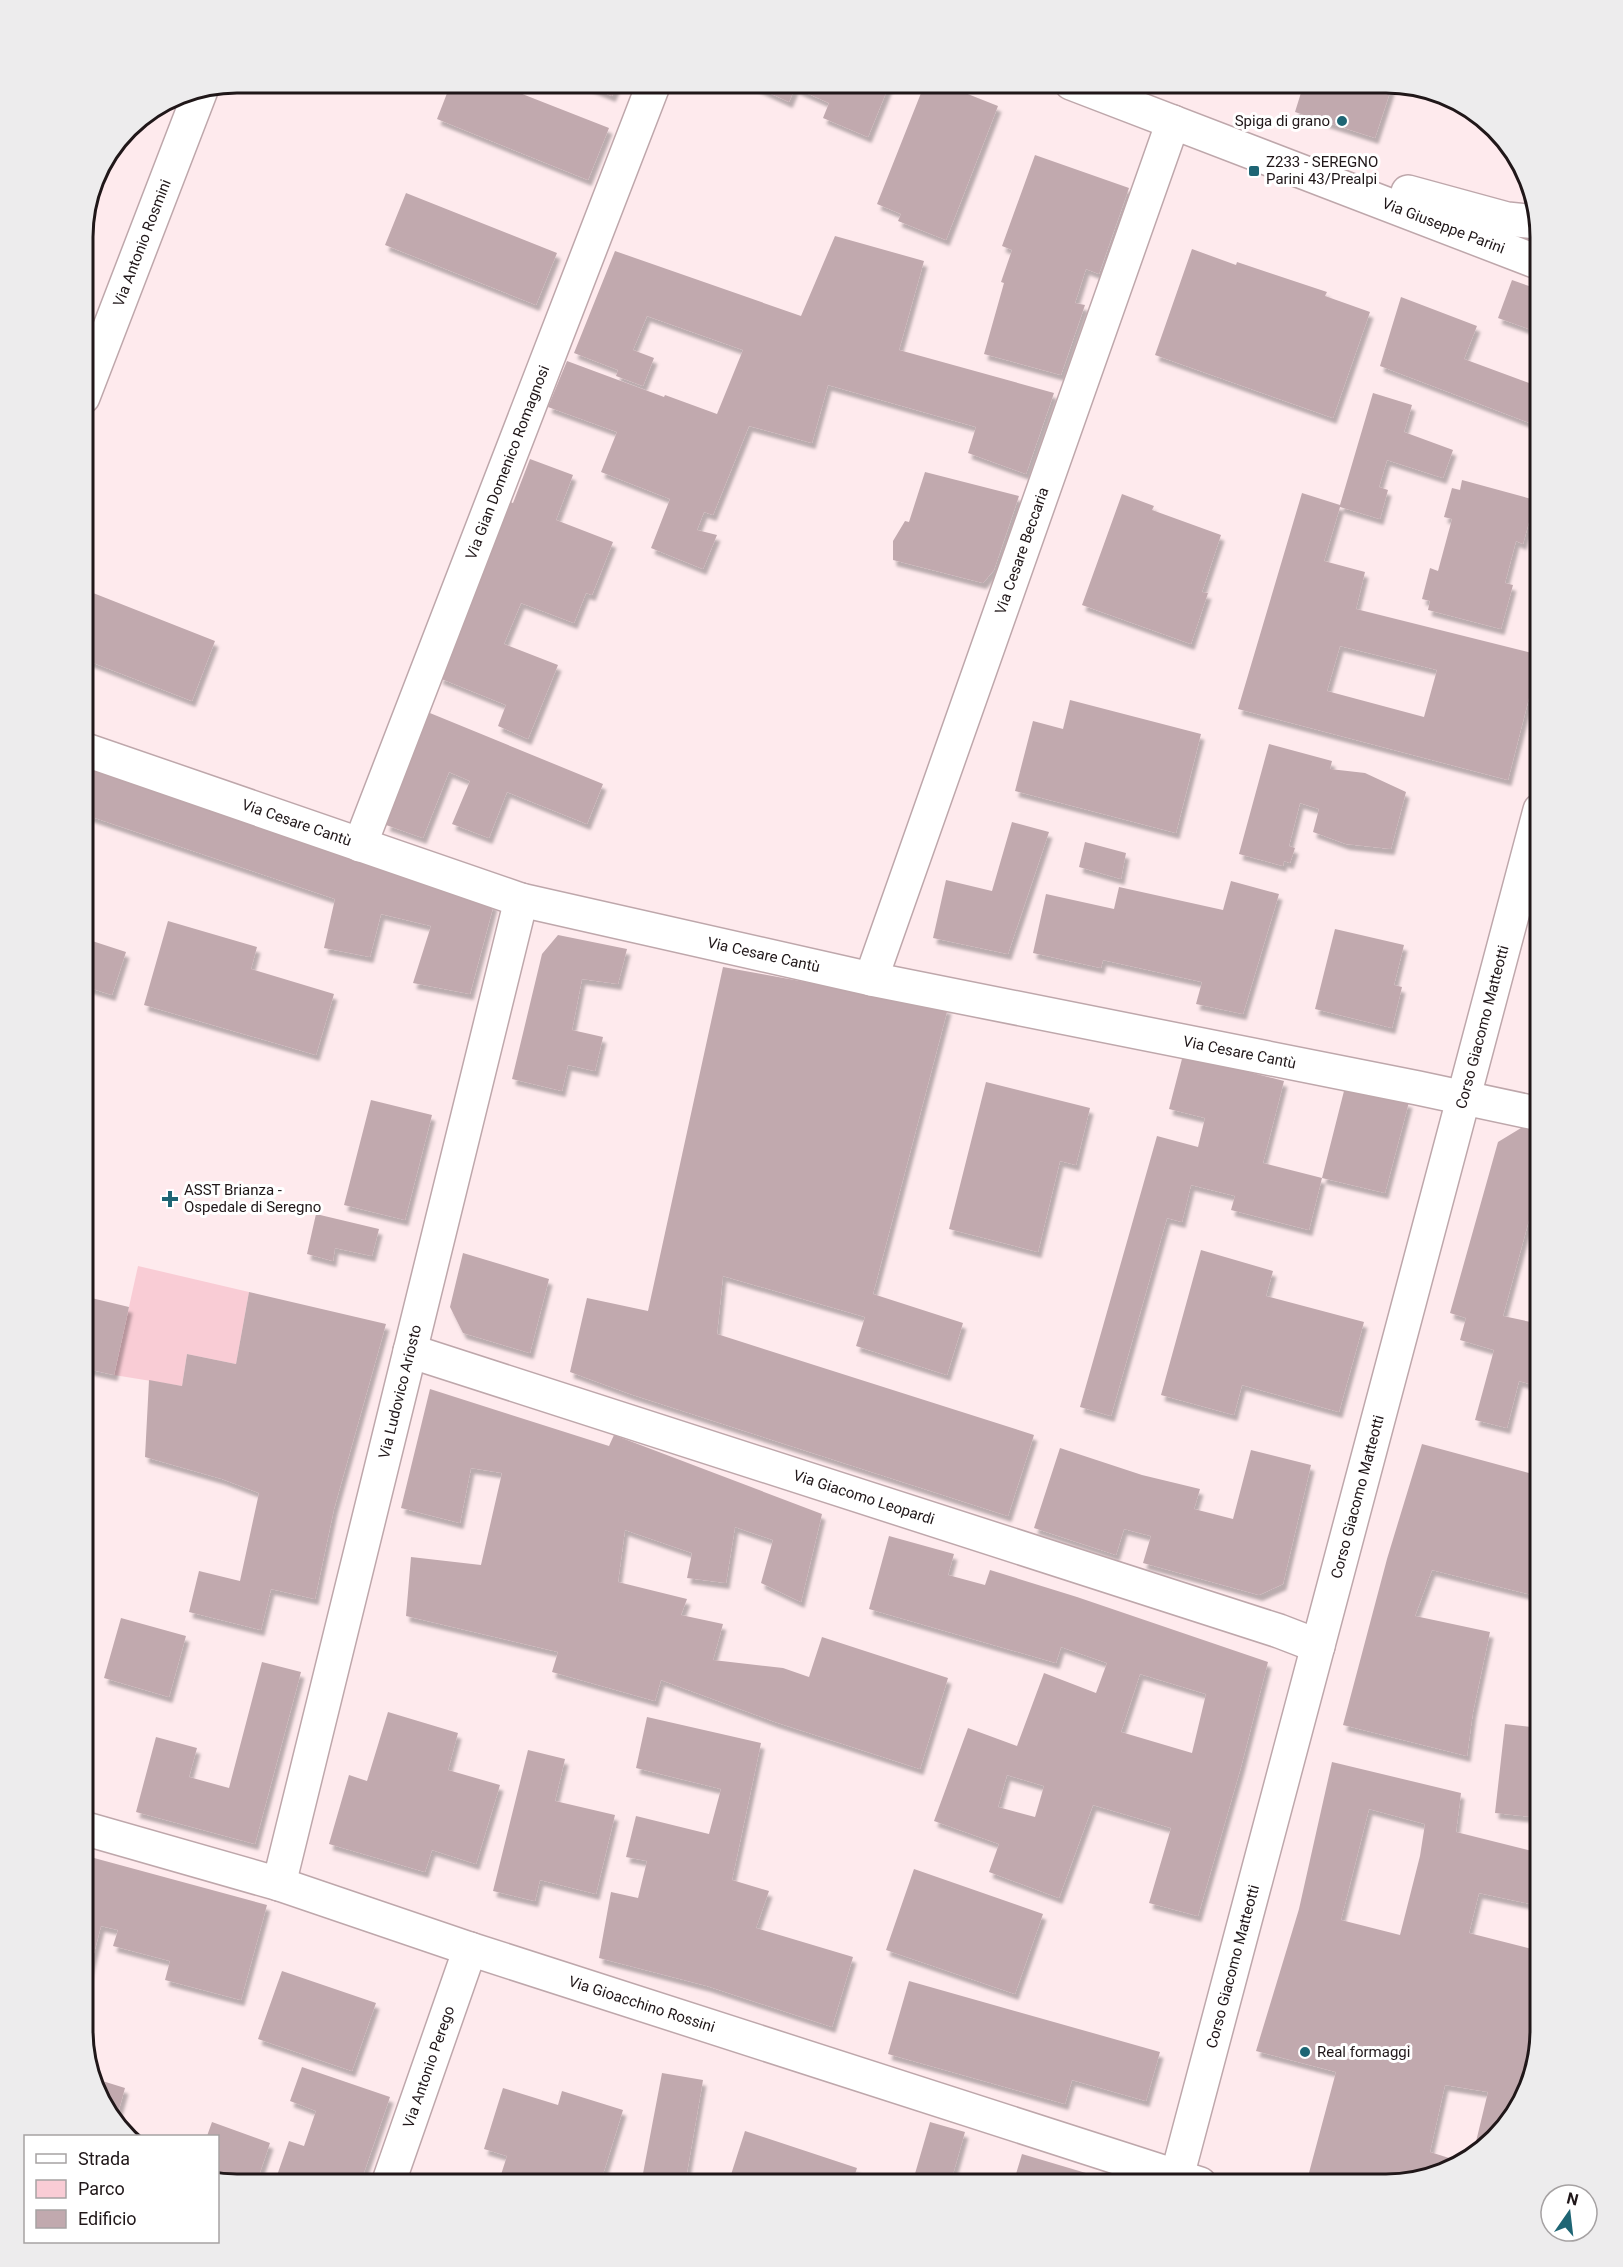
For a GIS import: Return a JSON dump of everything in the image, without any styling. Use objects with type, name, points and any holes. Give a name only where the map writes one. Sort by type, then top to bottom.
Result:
[{"type":"street","name":"Via Gian Domenico Romagnosi","points":[[360,844],[650,93]]},
{"type":"street","name":"Via Giuseppe Parini","points":[[1097,93],[1530,259]]},
{"type":"street","name":"Via Antonio Rosmini","points":[[93,371],[197,99]]},
{"type":"street","name":"Via Cesare Beccaria","points":[[871,979],[1173,122]]},
{"type":"street","name":"Via Giuseppe Parini","points":[[1247,149],[1507,219],[1529,221]]},
{"type":"street","name":"Via Cesare Cantù","points":[[93,752],[520,900],[871,979],[1530,1112]]},
{"type":"street","name":"Corso Giacomo Matteotti","points":[[1186,2174],[1318,1646],[1530,848]]},
{"type":"street","name":"Via Ludovico Ariosto","points":[[279,1884],[520,900]]},
{"type":"street","name":"Via Giacomo Leopardi","points":[[410,1351],[1318,1646]]},
{"type":"street","name":"Via Gioacchino Rossini","points":[[93,1831],[279,1884],[470,1949],[1159,2174]]},
{"type":"street","name":"Via Antonio Perego","points":[[391,2174],[470,1949]]},
{"type":"green space","points":[[138,1266],[249,1292],[236,1364],[187,1354],[182,1386],[114,1375]]},
{"type":"building","points":[[447,93],[520,93],[609,128],[588,180],[437,119]]},
{"type":"building","points":[[769,93],[793,93],[789,102]]},
{"type":"building","points":[[806,93],[886,93],[868,137],[823,118],[829,103]]},
{"type":"building","points":[[921,93],[965,93],[998,106],[946,240],[898,221],[901,214],[877,204]]},
{"type":"building","points":[[1301,93],[1390,93],[1375,138],[1295,112]]},
{"type":"building","points":[[1035,155],[1129,188],[1099,274],[1086,269],[1075,303],[1085,305],[1061,375],[984,354],[1004,283],[1001,282],[1012,250],[1002,246]]},
{"type":"building","points":[[406,193],[557,253],[536,305],[385,245]]},
{"type":"building","points":[[835,236],[924,261],[899,350],[1054,393],[1026,474],[968,453],[976,427],[828,385],[812,443],[749,426],[713,515],[704,512],[697,530],[717,535],[703,569],[651,548],[670,499],[601,472],[617,432],[548,407],[567,361],[717,414],[743,350],[647,316],[633,350],[654,358],[643,386],[616,376],[618,370],[574,353],[615,251],[801,316]]},
{"type":"building","points":[[1192,249],[1236,265],[1237,262],[1327,292],[1325,296],[1370,312],[1333,418],[1155,355]]},
{"type":"building","points":[[1512,280],[1530,286],[1530,329],[1498,318]]},
{"type":"building","points":[[1401,297],[1477,326],[1464,359],[1530,383],[1530,423],[1380,366]]},
{"type":"building","points":[[1373,393],[1412,405],[1404,432],[1453,450],[1443,478],[1387,460],[1379,487],[1388,490],[1380,519],[1340,507],[1324,561],[1365,572],[1356,609],[1530,652],[1530,694],[1508,780],[1238,709],[1302,493],[1340,505]],"holes":[[[1340,646],[1437,670],[1424,717],[1327,691]]]},
{"type":"building","points":[[530,459],[573,475],[556,520],[613,542],[592,595],[586,593],[574,623],[521,603],[504,644],[558,665],[528,739],[498,726],[506,705],[439,678],[510,502],[513,503]]},
{"type":"building","points":[[925,472],[1019,496],[994,570],[983,583],[893,560],[893,541],[905,521],[909,522]]},
{"type":"building","points":[[1462,480],[1530,499],[1530,518],[1523,544],[1516,541],[1505,583],[1513,585],[1501,629],[1428,610],[1430,601],[1422,599],[1430,568],[1438,571],[1452,519],[1444,517],[1452,488],[1460,490]]},
{"type":"building","points":[[1122,494],[1154,506],[1152,510],[1221,535],[1202,592],[1208,593],[1191,644],[1082,605]]},
{"type":"building","points":[[93,593],[215,641],[192,701],[93,663]]},
{"type":"building","points":[[1070,700],[1201,734],[1176,833],[1015,791],[1033,721],[1063,729]]},
{"type":"building","points":[[425,711],[603,784],[587,824],[507,792],[489,838],[452,824],[470,781],[449,772],[423,838],[386,825],[395,801],[392,801]]},
{"type":"building","points":[[1269,744],[1332,761],[1330,769],[1365,773],[1406,792],[1391,849],[1346,844],[1313,832],[1319,809],[1300,803],[1289,846],[1295,848],[1290,863],[1284,861],[1283,866],[1239,854]]},
{"type":"building","points":[[93,765],[494,904],[470,994],[413,983],[431,926],[381,914],[370,957],[324,948],[335,899],[93,817]]},
{"type":"building","points":[[1012,822],[1049,832],[1008,954],[933,938],[946,880],[992,891]]},
{"type":"building","points":[[1085,842],[1126,853],[1121,879],[1079,867]]},
{"type":"building","points":[[1231,881],[1279,894],[1243,1014],[1196,1004],[1202,982],[1103,960],[1101,968],[1033,953],[1046,894],[1114,909],[1119,887],[1223,910]]},
{"type":"building","points":[[168,921],[257,947],[251,969],[334,994],[316,1055],[144,1005]]},
{"type":"building","points":[[1335,929],[1404,945],[1394,985],[1402,987],[1392,1028],[1315,1009]]},
{"type":"building","points":[[558,935],[627,949],[618,984],[582,979],[572,1030],[603,1037],[595,1071],[568,1065],[562,1091],[512,1079],[542,954]]},
{"type":"building","points":[[93,941],[126,952],[112,995],[93,989]]},
{"type":"building","points":[[723,967],[948,1008],[873,1294],[963,1323],[947,1375],[856,1346],[865,1317],[723,1276],[717,1334],[1034,1435],[1008,1516],[630,1394],[570,1372],[587,1298],[648,1311]]},
{"type":"building","points":[[1183,1055],[1284,1081],[1263,1163],[1322,1178],[1309,1230],[1231,1210],[1235,1196],[1191,1185],[1182,1222],[1167,1218],[1111,1416],[1080,1407],[1157,1136],[1198,1147],[1205,1118],[1169,1109]]},
{"type":"building","points":[[986,1082],[1090,1108],[1076,1165],[1060,1161],[1038,1252],[949,1229]]},
{"type":"building","points":[[1345,1087],[1409,1102],[1385,1193],[1322,1178]]},
{"type":"building","points":[[371,1100],[432,1115],[405,1220],[344,1205]]},
{"type":"building","points":[[1526,1125],[1530,1126],[1530,1216],[1503,1316],[1530,1322],[1530,1384],[1519,1381],[1507,1428],[1475,1420],[1494,1350],[1460,1340],[1466,1318],[1450,1313],[1498,1142]]},
{"type":"building","points":[[316,1214],[379,1229],[372,1256],[335,1248],[333,1261],[307,1254]]},
{"type":"building","points":[[1201,1250],[1273,1271],[1266,1296],[1364,1322],[1339,1412],[1242,1385],[1234,1415],[1161,1395]]},
{"type":"building","points":[[463,1253],[549,1279],[530,1353],[463,1333],[450,1307]]},
{"type":"building","points":[[249,1292],[386,1324],[334,1509],[315,1599],[271,1589],[261,1630],[189,1612],[199,1571],[240,1581],[259,1493],[222,1479],[145,1457],[149,1380],[182,1386],[187,1354],[236,1364]]},
{"type":"building","points":[[93,1298],[129,1307],[114,1375],[93,1370]]},
{"type":"building","points":[[430,1389],[609,1446],[614,1435],[822,1514],[801,1602],[761,1583],[773,1540],[735,1527],[726,1583],[687,1578],[692,1553],[625,1530],[618,1582],[687,1599],[681,1615],[723,1624],[713,1660],[783,1668],[809,1677],[822,1637],[948,1678],[920,1769],[775,1722],[661,1680],[655,1701],[552,1672],[558,1652],[406,1616],[411,1557],[481,1565],[502,1473],[471,1468],[460,1523],[401,1508]]},
{"type":"building","points":[[1422,1444],[1530,1473],[1530,1594],[1432,1570],[1415,1616],[1490,1632],[1473,1712],[1467,1756],[1343,1725],[1387,1559]]},
{"type":"building","points":[[1060,1448],[1142,1475],[1200,1489],[1194,1509],[1233,1519],[1251,1450],[1311,1465],[1283,1584],[1259,1595],[1143,1563],[1151,1536],[1124,1529],[1116,1555],[1034,1528]]},
{"type":"building","points":[[889,1536],[954,1554],[948,1575],[985,1585],[990,1570],[1268,1662],[1241,1767],[1198,1916],[1149,1903],[1171,1828],[1093,1805],[1059,1898],[989,1872],[999,1844],[934,1821],[968,1728],[1017,1746],[1044,1673],[1096,1693],[1107,1663],[1061,1647],[1056,1663],[869,1609]],"holes":[[[1140,1674],[1206,1694],[1192,1753],[1121,1732]],[[1007,1775],[1044,1786],[1035,1817],[998,1807]]]},
{"type":"building","points":[[121,1618],[186,1636],[169,1697],[104,1678]]},
{"type":"building","points":[[262,1662],[301,1672],[255,1844],[136,1812],[156,1737],[197,1748],[189,1777],[229,1788]]},
{"type":"building","points":[[388,1712],[458,1733],[448,1770],[500,1785],[476,1864],[432,1850],[425,1872],[329,1844],[349,1775],[367,1781]]},
{"type":"building","points":[[647,1717],[761,1743],[732,1880],[769,1891],[756,1928],[853,1957],[832,2027],[707,1986],[599,1958],[611,1892],[638,1898],[647,1861],[626,1857],[636,1816],[709,1834],[721,1789],[636,1768]]},
{"type":"building","points":[[1505,1724],[1530,1727],[1530,1817],[1495,1813]]},
{"type":"building","points":[[528,1750],[565,1759],[555,1801],[615,1815],[596,1894],[540,1880],[535,1901],[493,1891]]},
{"type":"building","points":[[1332,1762],[1461,1793],[1456,1832],[1530,1850],[1530,1904],[1479,1893],[1469,1933],[1530,1948],[1530,2030],[1525,2067],[1511,2102],[1488,2132],[1476,2142],[1488,2092],[1445,2085],[1430,2152],[1451,2158],[1405,2173],[1309,2174],[1336,2072],[1256,2051],[1299,1909]],"holes":[[[1369,1809],[1425,1824],[1420,1856],[1400,1935],[1341,1920]]]},
{"type":"building","points":[[93,1858],[267,1905],[241,2000],[165,1980],[170,1961],[113,1946],[118,1930],[101,1926],[93,1957]]},
{"type":"building","points":[[914,1869],[1043,1914],[1015,1994],[886,1950]]},
{"type":"building","points":[[282,1971],[376,2003],[352,2071],[258,2039]]},
{"type":"building","points":[[909,1981],[1160,2052],[1146,2101],[1072,2080],[1065,2104],[888,2054]]},
{"type":"building","points":[[302,2067],[390,2097],[363,2174],[277,2174],[289,2141],[304,2146],[316,2111],[290,2101]]},
{"type":"building","points":[[662,2073],[703,2080],[687,2174],[643,2174]]},
{"type":"building","points":[[103,2081],[125,2088],[118,2111]]},
{"type":"building","points":[[503,2088],[558,2105],[562,2091],[623,2110],[603,2174],[501,2174],[507,2156],[484,2149]]},
{"type":"building","points":[[212,2122],[270,2143],[259,2174],[219,2173],[219,2135],[207,2135]]},
{"type":"building","points":[[930,2122],[965,2132],[953,2174],[915,2174]]},
{"type":"building","points":[[745,2131],[857,2168],[855,2174],[731,2174]]},
{"type":"building","points":[[1022,2154],[1089,2174],[1016,2174]]},
{"type":"place","name":"Spiga di grano","points":[[1342,121]]},
{"type":"place","name":"Z233 - SEREGNO Parini 43/Prealpi","points":[[1254,171]]},
{"type":"place","name":"ASST Brianza - Ospedale di Seregno","points":[[170,1199]]},
{"type":"place","name":"Real formaggi","points":[[1305,2052]]}]
